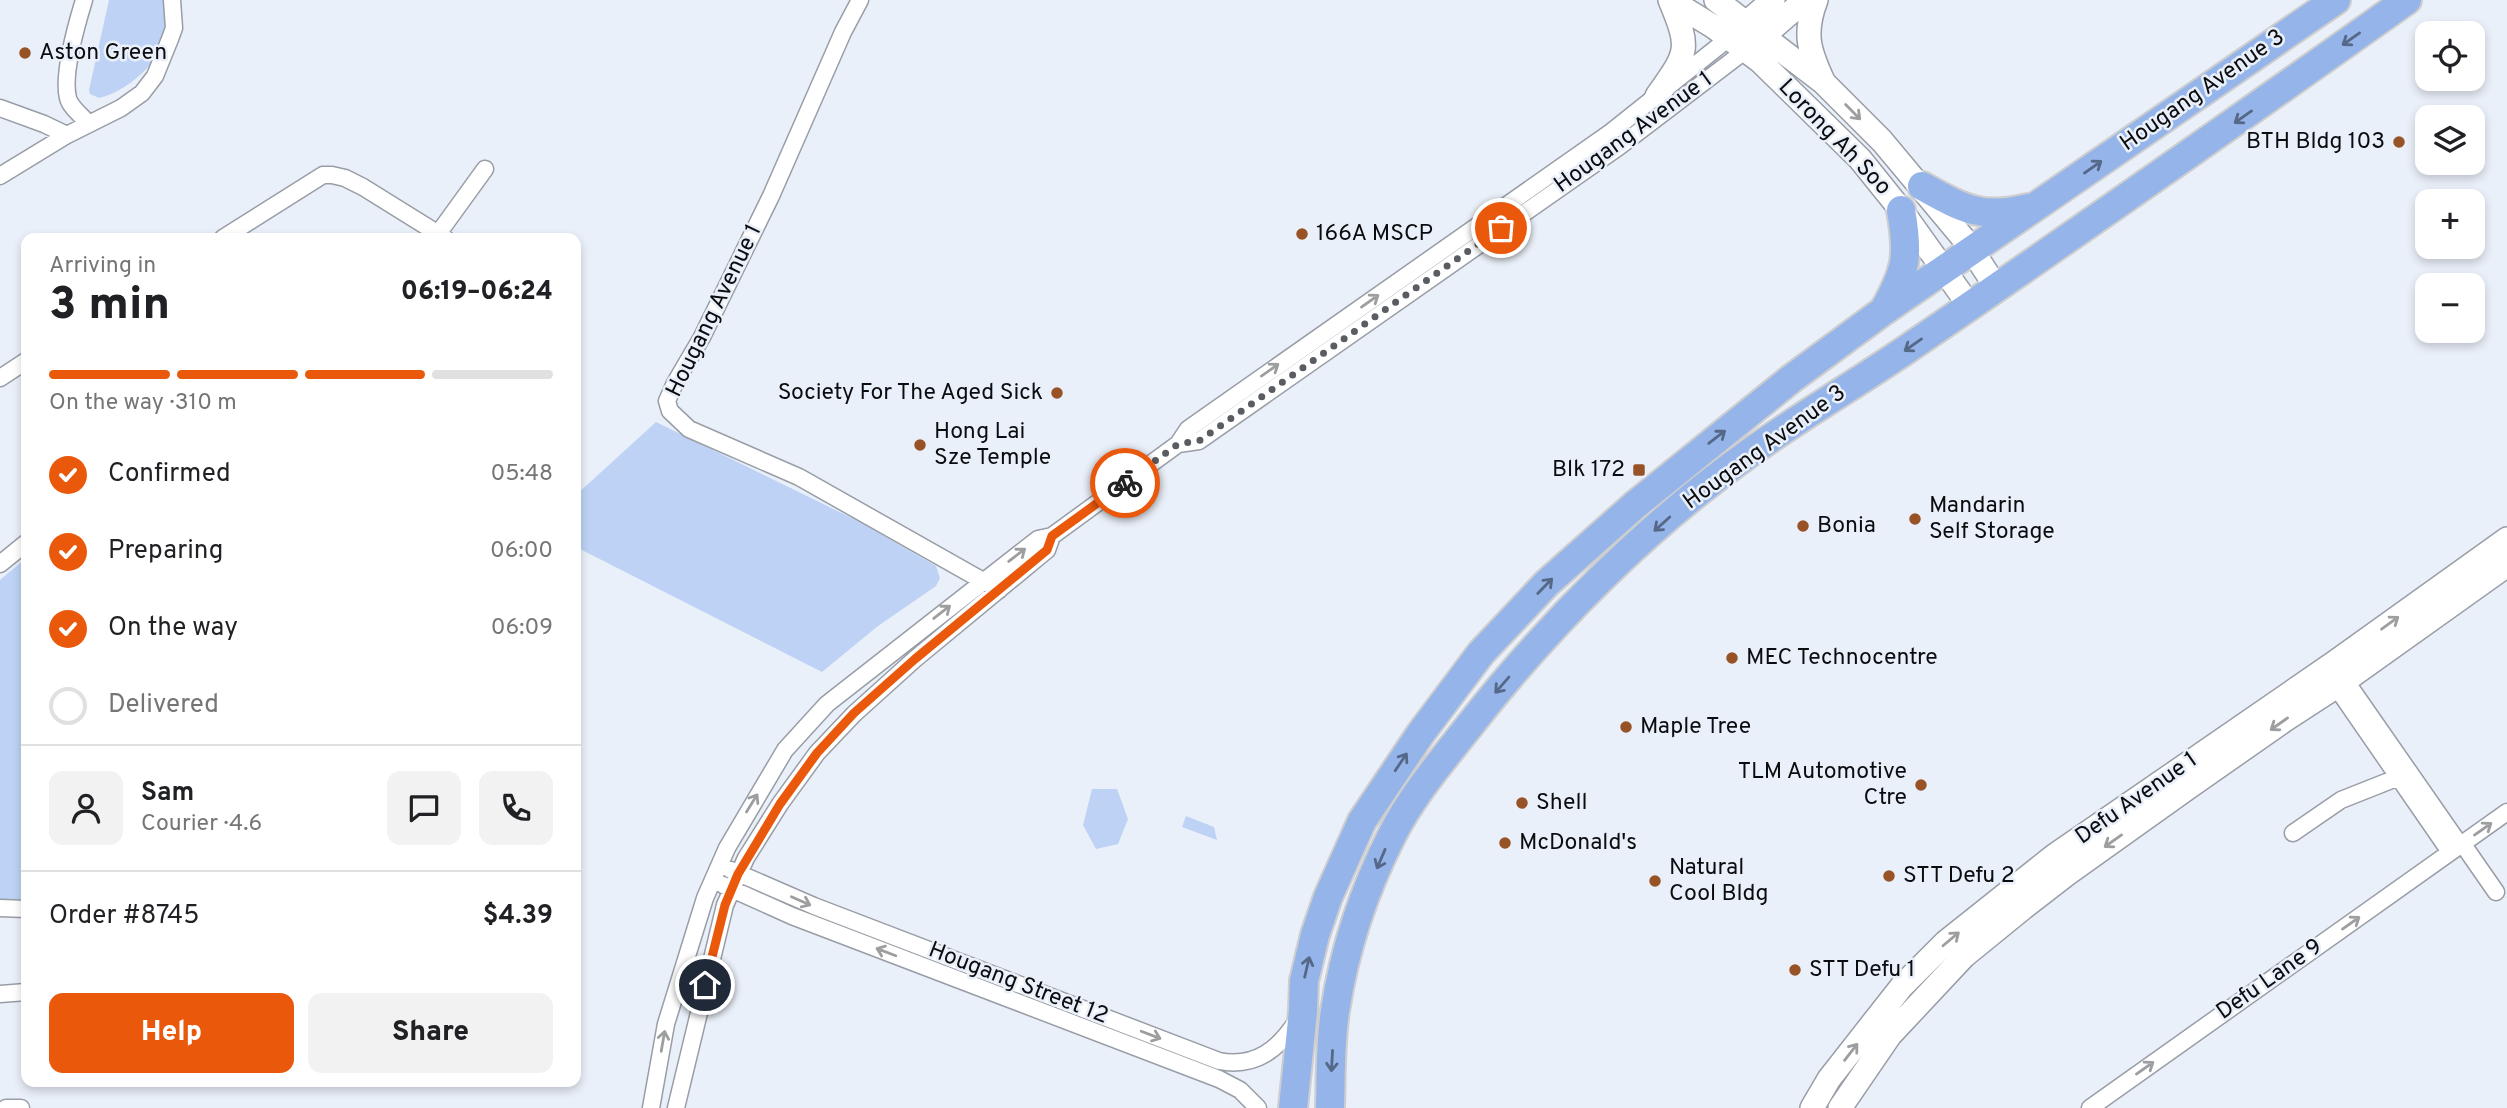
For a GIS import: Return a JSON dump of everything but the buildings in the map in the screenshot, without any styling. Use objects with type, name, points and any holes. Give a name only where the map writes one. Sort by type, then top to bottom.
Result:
[{"type":"highway","name":"Hougang Avenue 3","points":[[1293,1108],[1304,981],[1328,897],[1363,821],[1421,733],[1481,653],[1547,583],[1635,505],[1791,379],[1882,313],[2336,0]]},
{"type":"highway","name":"Hougang Avenue 3","points":[[1330,1108],[1334,1014],[1358,914],[1392,833],[1439,764],[1486,704],[1528,655],[1604,576],[1669,517],[1753,450],[2193,152],[2407,0]]},
{"type":"highway","points":[[1922,187],[1948,201],[1984,214],[2003,215],[2037,206]]},
{"type":"highway","points":[[1882,313],[1897,286],[1905,262],[1907,244],[1901,210]]},
{"type":"main road","name":"Lorong Ah Soo","points":[[1670,0],[1760,61],[1860,159],[1901,210],[1969,306]]},
{"type":"main road","points":[[1657,96],[1684,55],[1685,40],[1670,0]]},
{"type":"main road","name":"Lorong Ah Soo","points":[[1716,0],[1824,83],[1882,141],[1972,251],[1996,287]]},
{"type":"main road","name":"Hougang Avenue 1","points":[[1756,29],[1773,0]]},
{"type":"main road","name":"Hougang Avenue 1","points":[[1738,44],[1756,29],[1805,0]]},
{"type":"main road","points":[[1816,0],[1807,29],[1815,63],[1824,83]]},
{"type":"main road","name":"Defu Avenue 1","points":[[1840,1108],[1890,1035],[1964,956],[2067,874],[2286,719],[2335,675],[2507,538]]},
{"type":"main road","name":"Defu Avenue 1","points":[[1812,1108],[1829,1079],[1902,986],[1946,942],[2053,856],[2507,565]]},
{"type":"street","points":[[84,0],[74,35],[68,74],[68,99],[88,123]]},
{"type":"street","points":[[0,176],[88,123],[121,108],[142,93],[155,76],[174,27],[172,0]]},
{"type":"street","name":"Hougang Avenue 1","points":[[860,0],[843,32],[771,196],[702,337],[675,383],[667,401],[670,411],[689,429],[799,477],[999,590],[1047,550],[1052,536]]},
{"type":"street","name":"Hougang Avenue 1","points":[[983,580],[1038,539],[1052,536],[1178,444],[1188,429],[1611,132],[1657,96],[1738,44]]},
{"type":"street","name":"Hougang Avenue 1","points":[[1178,444],[1199,441],[1620,146],[1738,44]]},
{"type":"street","points":[[0,108],[67,135]]},
{"type":"street","points":[[443,233],[485,169]]},
{"type":"street","points":[[231,233],[323,175],[332,175],[363,187],[434,233]]},
{"type":"street","points":[[0,378],[21,363]]},
{"type":"street","points":[[0,564],[21,547]]},
{"type":"street","points":[[651,1108],[666,1024],[712,880],[747,812],[785,750],[827,704],[983,580]]},
{"type":"street","points":[[676,1108],[725,905],[738,874],[780,804],[817,753],[854,713],[999,590]]},
{"type":"street","points":[[901,644],[915,659]]},
{"type":"street","points":[[2335,675],[2399,777],[2496,892]]},
{"type":"street","points":[[2335,675],[2457,847]]},
{"type":"street","points":[[2293,833],[2348,797],[2385,785],[2399,777]]},
{"type":"street","name":"Defu Lane 9","points":[[2090,1108],[2507,812]]},
{"type":"street","name":"Hougang Street 12","points":[[720,863],[738,874],[814,906],[1219,1061],[1236,1064],[1262,1057],[1289,1034],[1303,1012]]},
{"type":"street","name":"Hougang Street 12","points":[[712,880],[792,916],[1219,1079],[1240,1090],[1258,1108]]},
{"type":"street","points":[[0,908],[21,909]]},
{"type":"street","points":[[0,994],[21,992]]},
{"type":"street","points":[[6,1108],[21,1108]]},
{"type":"shaded area","points":[[109,0],[169,0],[171,16],[169,31],[153,61],[128,85],[99,98],[90,94],[89,90]]},
{"type":"shaded area","points":[[656,422],[860,522],[936,566],[940,578],[936,586],[878,626],[822,672],[581,550],[581,490]]},
{"type":"shaded area","points":[[21,562],[21,902],[0,901],[0,580]]},
{"type":"shaded area","points":[[1092,789],[1117,789],[1128,819],[1118,844],[1096,849],[1083,825]]},
{"type":"shaded area","points":[[1186,816],[1214,827],[1217,840],[1182,827]]},
{"type":"way so far","points":[[1125,483],[1178,444],[1199,441],[1501,228]]},
{"type":"place","name":"Aston Green","points":[[25,53]]},
{"type":"place","name":"BTH Bldg 103","points":[[2399,142]]},
{"type":"place","name":"166A MSCP","points":[[1302,234]]},
{"type":"place","name":"Society For The Aged Sick","points":[[1057,393]]},
{"type":"place","name":"Hong Lai Sze Temple","points":[[920,445]]},
{"type":"place","name":"Blk 172","points":[[1639,470]]},
{"type":"place","name":"Mandarin Self Storage","points":[[1915,519]]},
{"type":"place","name":"Bonia","points":[[1803,526]]},
{"type":"place","name":"MEC Technocentre","points":[[1732,658]]},
{"type":"place","name":"Maple Tree","points":[[1626,727]]},
{"type":"place","name":"TLM Automotive Ctre","points":[[1921,785]]},
{"type":"place","name":"Shell","points":[[1522,803]]},
{"type":"place","name":"McDonald's","points":[[1505,843]]},
{"type":"place","name":"STT Defu 2","points":[[1889,876]]},
{"type":"place","name":"Natural Cool Bldg","points":[[1655,881]]},
{"type":"place","name":"STT Defu 1","points":[[1795,970]]},
{"type":"route","points":[[705,985],[725,905],[738,874],[780,804],[817,753],[854,713],[915,659],[1047,550],[1052,536],[1125,483]]}]
